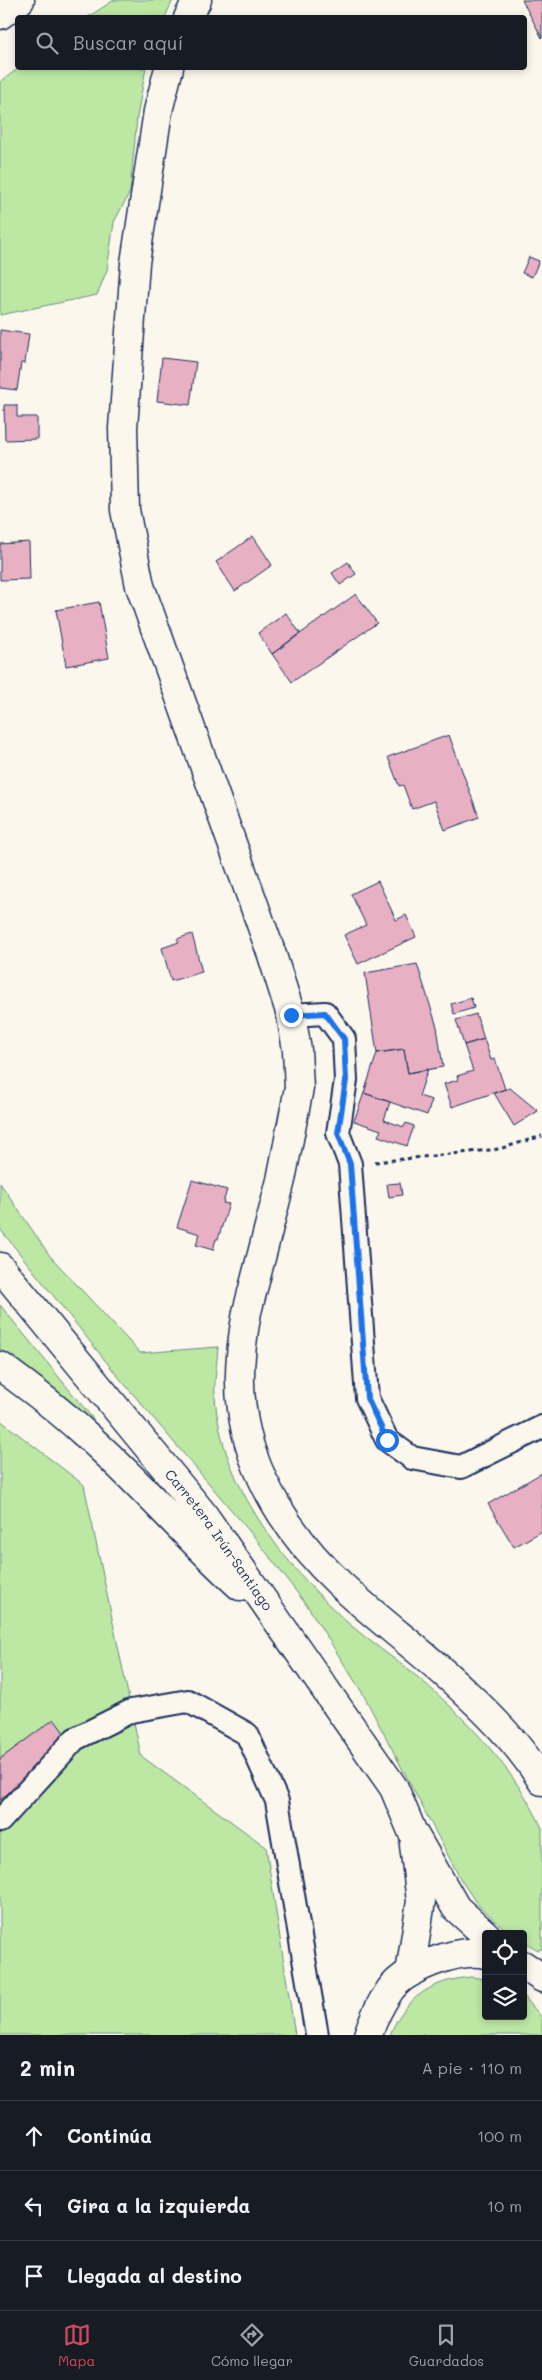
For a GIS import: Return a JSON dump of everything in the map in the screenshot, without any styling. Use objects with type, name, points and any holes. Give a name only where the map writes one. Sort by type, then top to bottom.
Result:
[{"type":"highway","points":[[0,15],[20,0]]},
{"type":"highway","points":[[190,15],[197,0]]},
{"type":"highway","points":[[168,70],[158,111],[135,263],[123,428],[125,510],[140,586],[252,896],[291,1015],[297,1050],[299,1088],[281,1180],[247,1312],[242,1342],[240,1374],[242,1410],[248,1440],[258,1468],[277,1506],[309,1552],[341,1585],[444,1672],[481,1707],[508,1736],[542,1781]]},
{"type":"highway","name":"Carretera Irún-Santiago","points":[[0,1267],[203,1514],[394,1788],[412,1831],[456,1908],[482,1931]]},
{"type":"highway","points":[[0,1366],[84,1432],[135,1481],[205,1554],[276,1618]]},
{"type":"highway","name":"Carretera Irún-Santiago","points":[[410,1973],[421,1901],[412,1831]]},
{"type":"highway","points":[[368,2035],[372,2023],[391,1988],[410,1973],[442,1957],[482,1953]]},
{"type":"street","points":[[291,1015],[325,1013],[344,1039],[346,1080],[338,1133],[350,1164],[367,1398],[387,1440],[412,1458],[461,1467],[542,1427]]},
{"type":"street","points":[[0,1821],[75,1739],[131,1711],[188,1701],[247,1734],[277,1801],[317,2035]]},
{"type":"path","points":[[350,1164],[498,1149],[542,1136]]},
{"type":"green space","points":[[114,0],[173,0],[166,15],[91,15]]},
{"type":"green space","points":[[16,70],[146,70],[137,117],[130,192],[114,222],[107,270],[97,295],[0,315],[0,82]]},
{"type":"green space","points":[[0,1183],[50,1256],[140,1353],[218,1347],[215,1396],[220,1429],[229,1461],[243,1492],[279,1549],[324,1600],[348,1623],[420,1679],[455,1711],[489,1747],[519,1786],[531,1807],[542,1828],[542,1949],[538,1950],[527,1943],[527,1930],[506,1930],[477,1904],[461,1880],[363,1694],[308,1607],[256,1539],[116,1374],[0,1229]]},
{"type":"green space","points":[[0,1305],[94,1420],[90,1424],[56,1393],[0,1349]]},
{"type":"green space","points":[[0,1420],[84,1485],[141,1756],[266,1847],[295,2035],[0,2035]]},
{"type":"green space","points":[[471,1977],[482,1978],[482,2020],[527,2020],[527,2000],[542,2018],[542,2035],[390,2035],[403,2011],[412,2001],[432,1987],[457,1979]]},
{"type":"building","points":[[522,0],[542,0],[542,38]]},
{"type":"building","points":[[529,257],[539,261],[532,277],[522,273]]},
{"type":"building","points":[[0,330],[29,334],[25,363],[21,363],[17,390],[0,388]]},
{"type":"building","points":[[162,358],[196,362],[190,405],[157,401]]},
{"type":"building","points":[[4,405],[17,405],[17,417],[37,417],[37,439],[5,440]]},
{"type":"building","points":[[253,536],[272,565],[235,591],[216,562]]},
{"type":"building","points":[[29,542],[30,579],[0,580],[0,544]]},
{"type":"building","points":[[348,562],[356,574],[340,585],[332,573]]},
{"type":"building","points":[[356,594],[377,623],[292,682],[272,654]]},
{"type":"building","points":[[99,602],[109,658],[66,666],[56,610]]},
{"type":"building","points":[[286,613],[300,633],[272,654],[258,633]]},
{"type":"building","points":[[449,735],[479,817],[445,830],[434,801],[412,809],[403,785],[399,786],[388,757]]},
{"type":"building","points":[[378,881],[396,920],[406,915],[416,937],[358,964],[344,935],[366,925],[351,894]]},
{"type":"building","points":[[192,934],[202,972],[171,981],[162,948],[179,942],[177,939]]},
{"type":"building","points":[[417,964],[437,1027],[443,1067],[408,1073],[404,1049],[377,1053],[365,973]]},
{"type":"building","points":[[471,998],[474,1008],[454,1014],[451,1004]]},
{"type":"building","points":[[476,1014],[484,1039],[464,1045],[456,1020]]},
{"type":"building","points":[[484,1039],[491,1060],[495,1059],[505,1089],[452,1107],[444,1084],[458,1080],[457,1076],[473,1071],[464,1045]]},
{"type":"building","points":[[404,1049],[408,1073],[428,1069],[419,1096],[432,1100],[427,1115],[364,1093],[377,1053]]},
{"type":"building","points":[[510,1088],[538,1111],[514,1126],[494,1093]]},
{"type":"building","points":[[364,1093],[390,1102],[384,1120],[404,1127],[406,1123],[414,1126],[407,1146],[378,1136],[381,1130],[354,1121]]},
{"type":"building","points":[[192,1180],[227,1190],[223,1203],[229,1204],[213,1250],[196,1245],[200,1234],[177,1227]]},
{"type":"building","points":[[400,1183],[402,1195],[389,1197],[387,1184]]},
{"type":"building","points":[[542,1473],[542,1531],[514,1547],[488,1504]]},
{"type":"building","points":[[54,1719],[70,1741],[0,1800],[0,1759]]},
{"type":"route","points":[[291,1015],[325,1013],[344,1039],[346,1080],[338,1133],[350,1164],[367,1398],[387,1440]]}]
